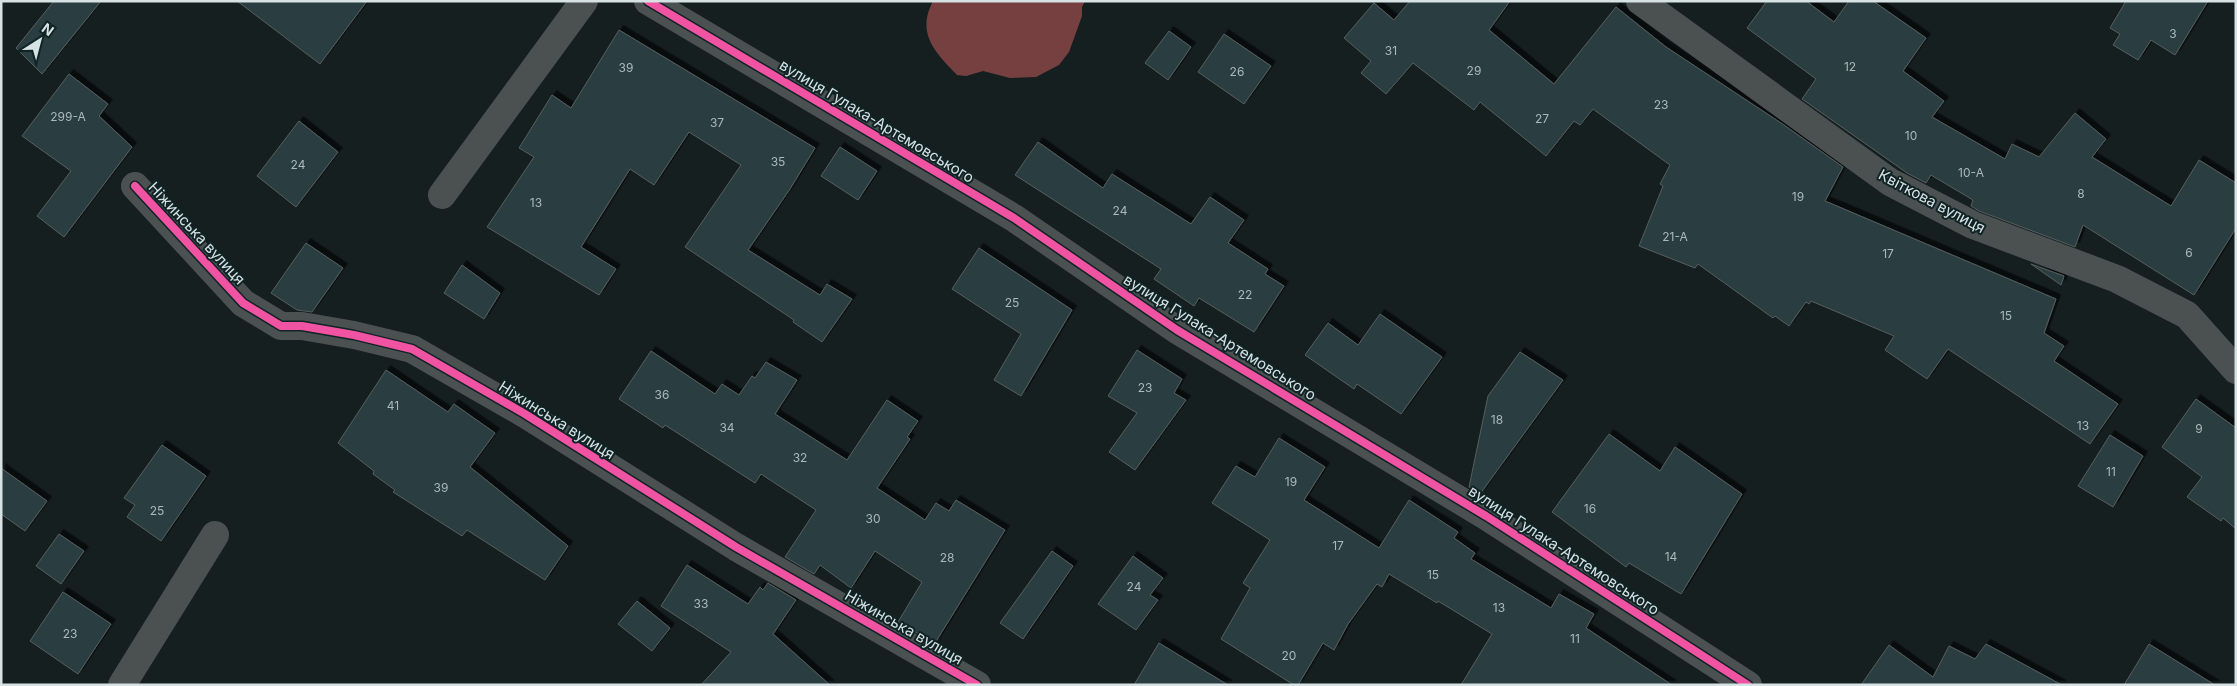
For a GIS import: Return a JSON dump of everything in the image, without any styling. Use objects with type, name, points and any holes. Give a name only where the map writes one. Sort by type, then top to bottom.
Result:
[{"type":"street","points":[[442,195],[584,1]]},
{"type":"street","name":"вулиця Гулака-Артемовського","points":[[648,1],[1014,218],[1177,330],[1486,516],[1748,685]]},
{"type":"street","name":"Квіткова вулиця","points":[[1640,1],[1890,182],[1973,225],[2118,279],[2187,315],[2236,370]]},
{"type":"street","name":"Ніжинська вулиця","points":[[135,186],[243,302],[282,326],[302,326],[354,335],[412,349],[525,414],[623,478],[736,546],[977,685]]},
{"type":"street","points":[[122,685],[215,535]]},
{"type":"shaded area","points":[[933,1],[1085,1],[1082,7],[1082,16],[1069,52],[1059,65],[1036,77],[1010,78],[983,71],[966,76],[957,75],[935,50],[927,33],[926,23]]},
{"type":"building","points":[[54,1],[101,1],[42,74],[16,48]]},
{"type":"building","points":[[237,1],[367,1],[320,64]]},
{"type":"building","points":[[1410,1],[1510,1],[1489,30],[1554,84],[1616,7],[1666,47],[1784,125],[1843,167],[1825,201],[2056,299],[2044,333],[2064,346],[2054,361],[2118,404],[2090,444],[1948,349],[1927,379],[1885,350],[1894,336],[1811,301],[1809,304],[1806,302],[1789,326],[1775,316],[1773,318],[1698,264],[1695,268],[1639,246],[1663,186],[1660,184],[1670,165],[1593,109],[1580,125],[1574,121],[1546,156],[1480,102],[1474,110],[1413,63],[1386,94],[1361,73],[1371,61],[1344,38],[1374,3],[1394,20]]},
{"type":"building","points":[[1767,1],[1806,1],[1834,22],[1849,1],[1873,1],[1926,38],[1903,71],[1944,101],[1932,117],[2005,159],[2012,144],[2039,157],[2075,113],[2106,139],[2092,157],[2171,206],[2199,160],[2236,183],[2236,228],[2194,295],[2083,225],[2075,247],[1979,211],[1971,206],[1973,200],[1931,175],[1926,183],[1907,173],[1802,99],[1816,79],[1747,28]]},
{"type":"building","points":[[2126,1],[2208,1],[2175,55],[2151,40],[2138,60],[2113,45],[2120,34],[2110,28]]},
{"type":"building","points":[[619,30],[815,148],[790,189],[748,250],[820,295],[827,284],[852,299],[822,342],[793,322],[794,320],[685,247],[741,165],[689,132],[654,185],[630,169],[581,247],[616,269],[599,295],[487,227],[534,157],[519,148],[552,95],[571,108]]},
{"type":"building","points":[[1169,31],[1191,47],[1168,80],[1145,63]]},
{"type":"building","points":[[1224,34],[1271,66],[1244,104],[1198,72]]},
{"type":"building","points":[[69,74],[108,104],[99,116],[132,147],[64,237],[37,216],[71,171],[22,136]]},
{"type":"building","points":[[299,121],[338,152],[296,207],[257,176]]},
{"type":"building","points":[[1038,142],[1103,188],[1112,174],[1191,224],[1210,197],[1244,220],[1228,243],[1268,269],[1265,274],[1284,286],[1254,332],[1199,298],[1194,306],[1154,279],[1161,269],[1015,175]]},
{"type":"building","points":[[840,147],[877,171],[858,200],[821,176]]},
{"type":"building","points":[[306,243],[343,268],[312,312],[297,310],[271,293]]},
{"type":"building","points":[[979,248],[1072,310],[1021,396],[994,380],[1021,334],[952,289]]},
{"type":"building","points":[[2031,264],[2064,276],[2061,285]]},
{"type":"building","points":[[462,265],[500,293],[484,319],[444,293]]},
{"type":"building","points":[[1380,314],[1442,357],[1401,414],[1357,384],[1354,389],[1305,355],[1328,323],[1358,345]]},
{"type":"building","points":[[1137,350],[1182,379],[1174,393],[1186,400],[1135,470],[1109,452],[1137,413],[1108,396]]},
{"type":"building","points":[[651,351],[715,394],[722,384],[739,395],[752,376],[755,378],[766,362],[797,380],[775,414],[847,460],[887,400],[918,421],[907,437],[910,439],[877,488],[925,520],[936,503],[949,511],[956,500],[1005,530],[935,643],[898,622],[922,582],[875,551],[851,588],[820,565],[814,574],[785,557],[816,510],[761,474],[755,483],[665,425],[663,428],[619,399]]},
{"type":"building","points":[[1520,352],[1563,380],[1480,494],[1469,487],[1488,396]]},
{"type":"building","points":[[386,370],[448,412],[454,404],[495,433],[470,467],[568,546],[545,580],[467,530],[462,536],[393,492],[395,490],[373,474],[374,471],[338,443]]},
{"type":"building","points":[[2196,399],[2236,428],[2236,529],[2223,518],[2221,521],[2187,497],[2202,477],[2162,447]]},
{"type":"building","points":[[1609,434],[1660,471],[1675,447],[1742,494],[1681,594],[1629,563],[1626,567],[1552,512]]},
{"type":"building","points":[[2110,435],[2143,456],[2113,507],[2078,486]]},
{"type":"building","points":[[1279,438],[1325,467],[1304,500],[1379,548],[1409,500],[1458,532],[1454,538],[1475,553],[1471,559],[1551,608],[1559,594],[1594,614],[1586,628],[1672,685],[1461,685],[1492,634],[1389,574],[1382,587],[1377,584],[1348,624],[1334,650],[1323,643],[1298,685],[1294,685],[1221,639],[1250,588],[1243,583],[1270,540],[1212,503],[1236,466],[1255,477]]},
{"type":"building","points":[[162,445],[206,476],[161,541],[127,517],[135,505],[124,498]]},
{"type":"building","points":[[1,468],[47,501],[25,531],[1,514]]},
{"type":"building","points":[[59,534],[84,551],[61,584],[36,566]]},
{"type":"building","points":[[1052,551],[1073,566],[1023,639],[1000,623]]},
{"type":"building","points":[[1133,556],[1163,578],[1150,595],[1158,600],[1136,630],[1098,604]]},
{"type":"building","points":[[687,565],[748,604],[760,587],[763,590],[768,583],[796,600],[773,634],[830,685],[701,685],[731,652],[661,606]]},
{"type":"building","points":[[63,592],[111,624],[78,674],[30,641]]},
{"type":"building","points":[[637,601],[670,628],[652,651],[618,624]]},
{"type":"building","points":[[1159,643],[1228,685],[1134,685]]},
{"type":"building","points":[[1986,644],[2062,685],[1861,685],[1889,645],[1933,677],[1949,646],[1975,659]]},
{"type":"building","points":[[2149,644],[2215,685],[2124,685]]},
{"type":"cycle path","points":[[648,1],[1014,218],[1177,330],[1486,516],[1748,685]]},
{"type":"cycle path","points":[[135,186],[243,303],[281,326],[302,326],[354,335],[412,349],[525,414],[736,547],[977,685]]}]
